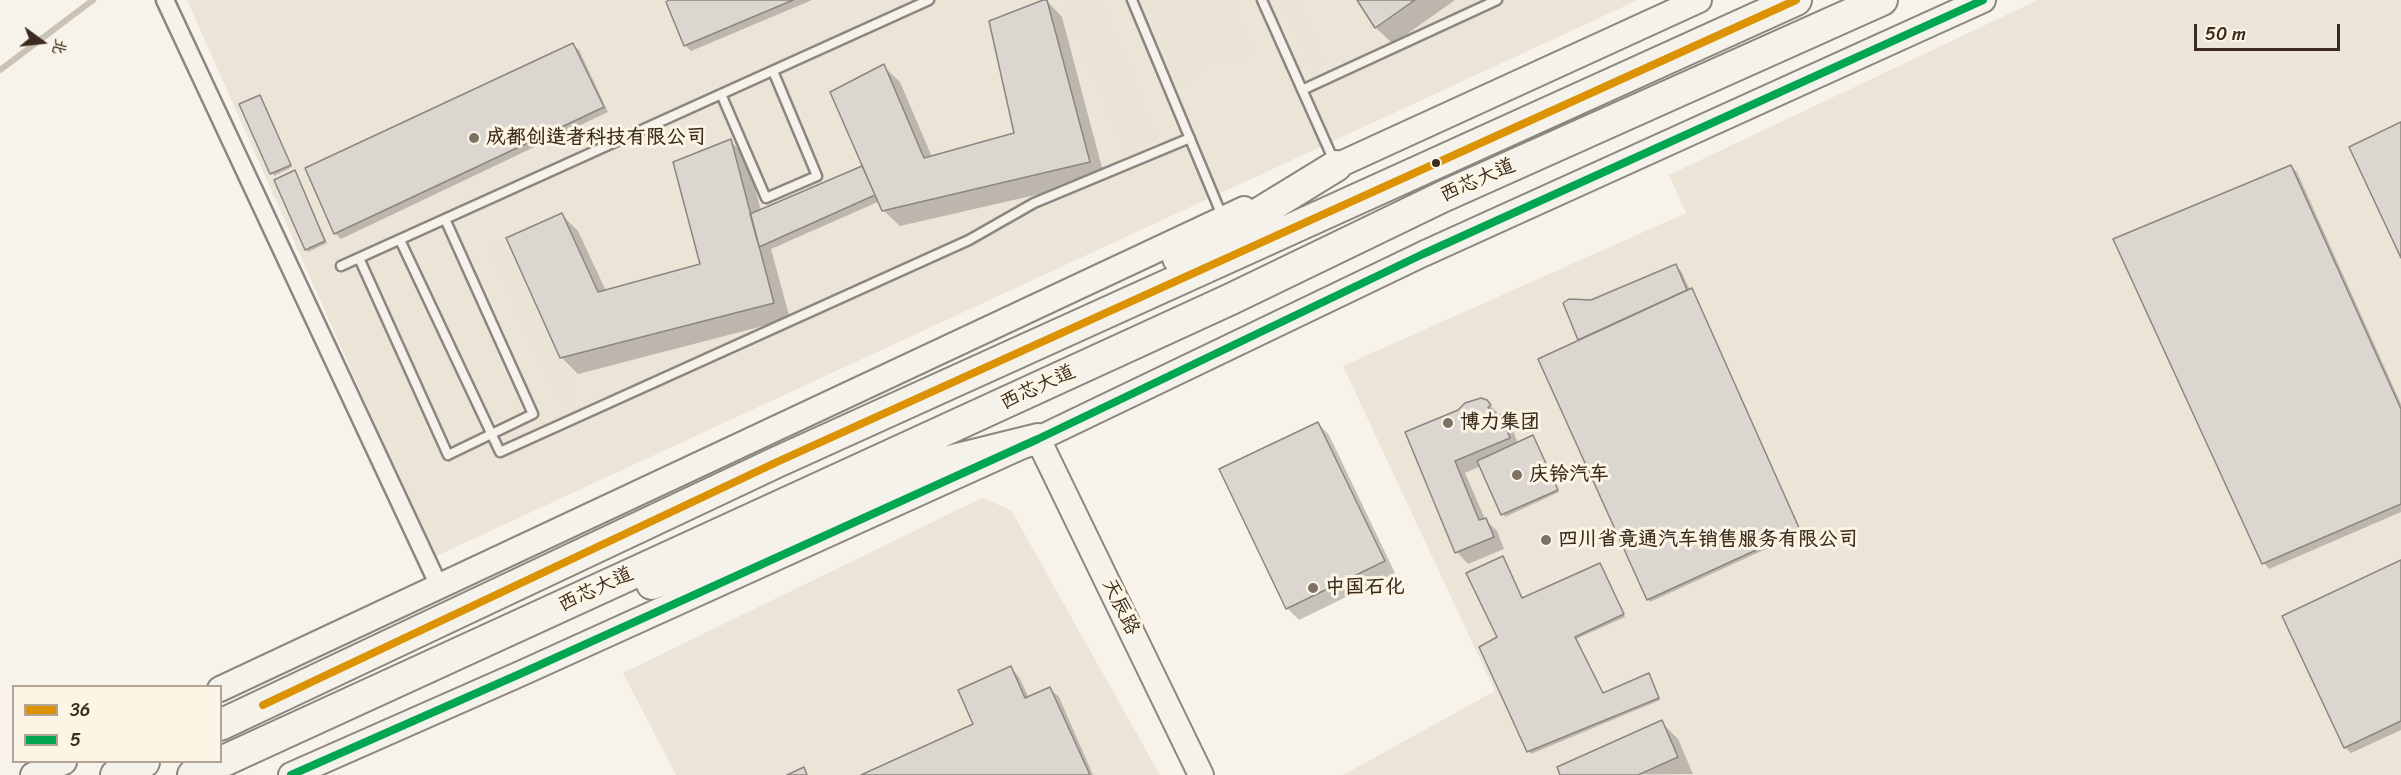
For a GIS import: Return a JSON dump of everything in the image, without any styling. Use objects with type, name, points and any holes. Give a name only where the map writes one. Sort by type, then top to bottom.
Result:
[{"type":"highway","name":"西芯大道","points":[[222,724],[777,462],[1796,0]]},
{"type":"highway","name":"西芯大道","points":[[222,762],[1220,304],[1442,197],[1882,0]]},
{"type":"highway","points":[[777,462],[980,352],[1207,244],[1336,166]]},
{"type":"highway","points":[[457,654],[734,554],[949,461],[1038,439]]},
{"type":"highway","points":[[116,775],[142,763]]},
{"type":"highway","name":"西芯大道","points":[[193,775],[219,763]]},
{"type":"main road","points":[[222,688],[1336,166],[1699,0]]},
{"type":"main road","points":[[291,775],[1038,439],[1422,255],[1983,0]]},
{"type":"main road","name":"天辰路","points":[[1038,439],[1201,775]]},
{"type":"main road","points":[[33,775],[62,763]]},
{"type":"street","points":[[166,4],[439,586]]},
{"type":"lane","points":[[341,266],[929,0]]},
{"type":"lane","points":[[1132,0],[1224,219]]},
{"type":"lane","points":[[1262,0],[1336,166]]},
{"type":"lane","points":[[1302,90],[1497,0]]},
{"type":"lane","points":[[721,94],[766,198],[817,176],[773,71]]},
{"type":"lane","points":[[400,240],[500,452],[969,240],[1034,203],[1190,138]]},
{"type":"lane","points":[[359,258],[448,455],[533,414],[445,219]]},
{"type":"shaded area","points":[[187,0],[1638,0],[434,557]]},
{"type":"shaded area","points":[[1062,0],[1102,0],[1158,138],[1124,152]]},
{"type":"shaded area","points":[[1144,0],[1232,0],[1257,54],[1240,61],[1219,61],[1212,64],[1203,70],[1198,81],[1180,88]]},
{"type":"shaded area","points":[[1279,0],[1297,0],[1326,61],[1312,69]]},
{"type":"shaded area","points":[[2038,0],[2401,0],[2401,775],[1343,775],[1495,691],[1343,366],[1686,213],[1669,175]]},
{"type":"shaded area","points":[[501,238],[580,401],[563,409],[485,247]]},
{"type":"shaded area","points":[[982,498],[1011,510],[1160,775],[676,775],[623,673]]},
{"type":"building","points":[[669,0],[793,0],[684,46],[666,2]]},
{"type":"building","points":[[1047,0],[1090,162],[882,211],[830,92],[884,64],[924,158],[1014,133],[989,21]]},
{"type":"building","points":[[1357,0],[1415,0],[1375,28]]},
{"type":"building","points":[[573,43],[604,107],[334,234],[305,168]]},
{"type":"building","points":[[260,95],[291,165],[270,174],[239,104]]},
{"type":"building","points":[[2401,122],[2401,258],[2349,147]]},
{"type":"building","points":[[731,139],[774,303],[560,358],[506,238],[562,213],[598,292],[700,264],[673,162]]},
{"type":"building","points":[[2291,165],[2401,409],[2401,504],[2262,564],[2113,239]]},
{"type":"building","points":[[862,166],[875,195],[759,247],[750,214]]},
{"type":"building","points":[[295,170],[325,241],[305,250],[274,180]]},
{"type":"building","points":[[1676,264],[1687,290],[1578,340],[1563,303],[1569,299],[1591,300]]},
{"type":"building","points":[[1692,288],[1800,530],[1647,600],[1538,359]]},
{"type":"building","points":[[1481,398],[1487,400],[1491,405],[1488,407],[1493,418],[1501,415],[1510,438],[1455,461],[1479,520],[1486,518],[1494,537],[1455,553],[1405,432],[1458,410],[1465,403]]},
{"type":"building","points":[[1318,422],[1385,561],[1286,609],[1219,469]]},
{"type":"building","name":"庆铃汽车","points":[[1533,435],[1558,490],[1501,515],[1477,461]]},
{"type":"building","points":[[1503,556],[1522,598],[1600,563],[1624,614],[1575,637],[1603,693],[1649,673],[1659,698],[1527,752],[1479,647],[1497,637],[1466,573]]},
{"type":"building","points":[[2401,560],[2401,721],[2344,748],[2282,616]]},
{"type":"building","points":[[1011,666],[1025,698],[1050,687],[1090,775],[861,775],[973,724],[958,690]]},
{"type":"building","points":[[1662,720],[1678,757],[1638,775],[1560,775],[1557,767]]},
{"type":"building","points":[[804,767],[807,775],[787,775]]},
{"type":"waterway","points":[[0,70],[93,0]]},
{"type":"transit line","name":"36","points":[[263,705],[777,462],[1796,0]]},
{"type":"transit line","name":"5","points":[[291,775],[1038,439],[1423,254],[1983,0]]},
{"type":"place","name":"成都创造者科技有限公司","points":[[474,138]]},
{"type":"place","name":"博力集团","points":[[1448,423]]},
{"type":"place","name":"庆铃汽车","points":[[1517,475]]},
{"type":"place","name":"四川省竟通汽车销售服务有限公司","points":[[1546,540]]},
{"type":"place","name":"中国石化","points":[[1313,588]]}]
